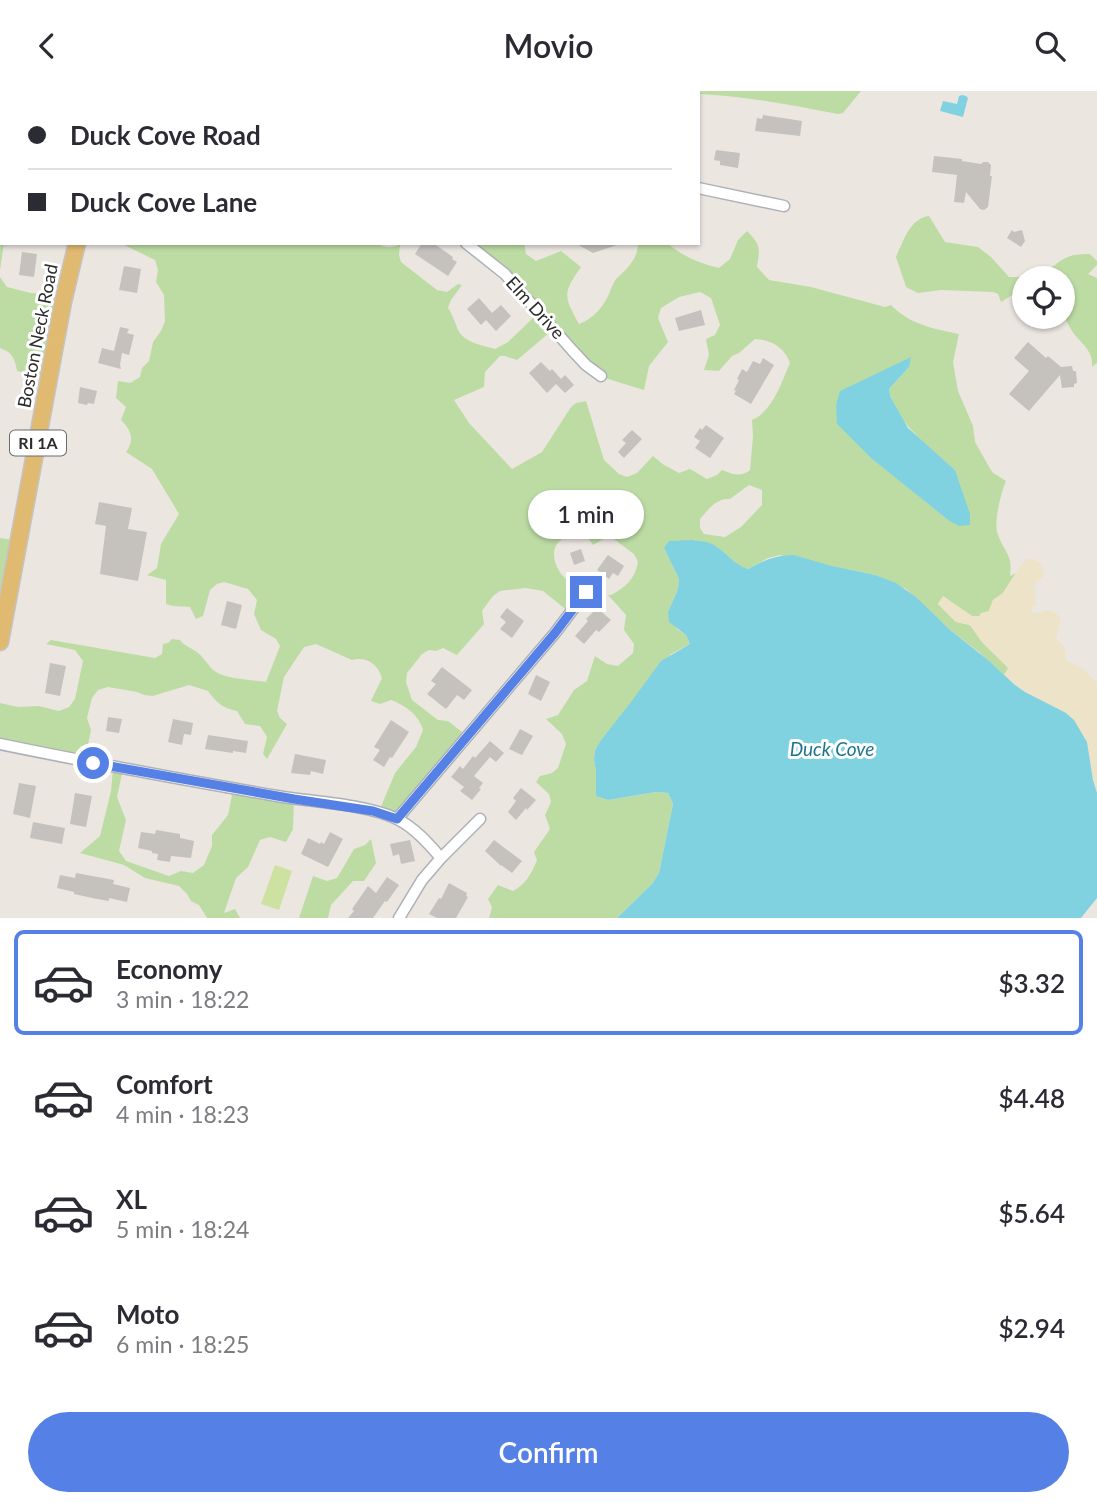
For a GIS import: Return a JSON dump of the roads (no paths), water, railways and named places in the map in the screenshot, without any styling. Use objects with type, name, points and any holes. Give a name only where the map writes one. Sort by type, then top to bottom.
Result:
[{"type":"main road","name":"Boston Neck Road","points":[[0,642],[76,245]]},
{"type":"street","points":[[700,188],[784,206]]},
{"type":"street","name":"Elm Drive","points":[[469,245],[505,274],[586,365],[601,376]]},
{"type":"street","points":[[397,819],[555,633],[586,592]]},
{"type":"street","points":[[0,744],[117,768],[373,811],[397,819],[422,836],[441,858]]},
{"type":"street","points":[[399,918],[422,880],[480,819]]},
{"type":"water","points":[[959,96],[968,98],[963,117],[940,111],[943,101],[957,104]]},
{"type":"water","points":[[911,357],[909,367],[889,389],[891,398],[908,428],[955,470],[970,514],[970,525],[959,526],[948,520],[871,458],[837,424],[836,405],[840,391]]},
{"type":"water","name":"Duck Cove","points":[[691,540],[714,545],[738,565],[748,569],[770,559],[794,555],[875,575],[896,583],[916,597],[1015,685],[1074,720],[1087,742],[1097,793],[1097,898],[1081,918],[617,918],[652,884],[659,873],[673,804],[668,793],[656,792],[608,800],[596,796],[595,750],[661,661],[690,644],[686,635],[669,622],[668,612],[678,589],[679,579],[664,548],[669,541]]}]
